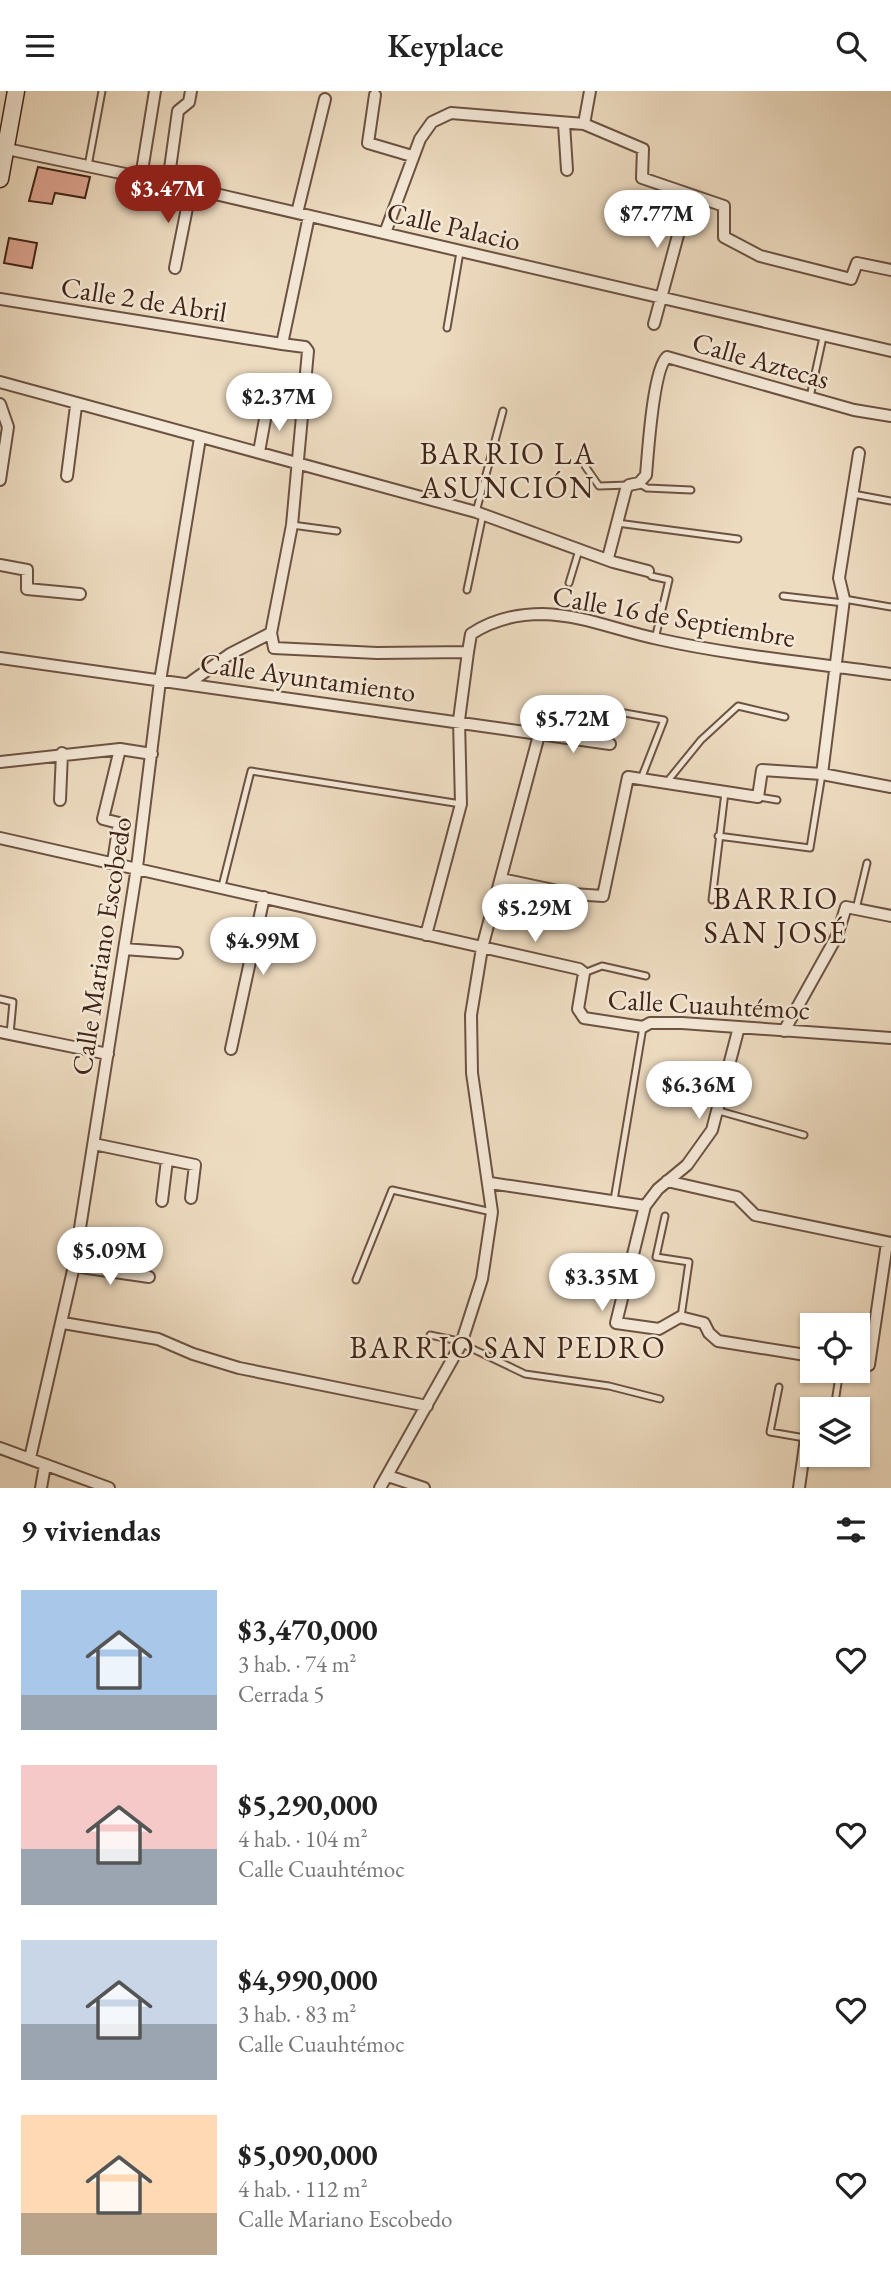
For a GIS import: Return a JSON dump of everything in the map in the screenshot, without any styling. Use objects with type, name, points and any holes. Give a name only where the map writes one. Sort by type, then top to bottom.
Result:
[{"type":"street","points":[[0,179],[16,91]]},
{"type":"street","points":[[141,177],[155,91]]},
{"type":"street","points":[[168,183],[178,111],[189,103],[191,91]]},
{"type":"street","points":[[584,124],[590,91]]},
{"type":"street","points":[[375,95],[368,143],[412,156]]},
{"type":"street","points":[[297,213],[325,99]]},
{"type":"street","points":[[385,233],[412,156],[432,122],[451,113],[584,124],[643,149],[642,178],[724,206],[724,237],[760,256],[851,279],[857,263],[891,270]]},
{"type":"street","points":[[564,124],[567,170]]},
{"type":"street","name":"Calle Palacio","points":[[7,149],[191,188],[891,351]]},
{"type":"street","points":[[175,268],[191,188]]},
{"type":"street","points":[[309,216],[282,344],[308,348],[292,525],[271,645],[280,649],[388,654],[468,652],[460,720],[461,804],[426,935]]},
{"type":"street","points":[[654,324],[681,224]]},
{"type":"street","name":"Calle 2 de Abril","points":[[0,299],[282,344]]},
{"type":"street","name":"Calle Aztecas","points":[[608,558],[617,523],[634,484],[646,475],[661,362],[667,357],[810,397],[891,416]]},
{"type":"street","points":[[0,382],[23,391],[480,513],[648,571]]},
{"type":"street","points":[[0,404],[8,427],[0,480]]},
{"type":"street","points":[[67,476],[76,405]]},
{"type":"street","points":[[259,452],[267,408]]},
{"type":"street","name":"Calle Mariano Escobedo","points":[[30,1458],[75,1266],[136,867],[160,681],[200,438]]},
{"type":"street","points":[[822,774],[838,667],[844,601],[839,578],[859,453]]},
{"type":"street","points":[[0,565],[27,570],[27,590],[80,594]]},
{"type":"street","name":"Calle 16 de Septiembre","points":[[468,652],[471,634],[482,627],[526,615],[576,617],[655,639],[891,674]]},
{"type":"street","points":[[188,684],[230,654],[271,633]]},
{"type":"street","name":"Calle Ayuntamiento","points":[[0,658],[460,720],[539,735],[610,744]]},
{"type":"street","points":[[380,1488],[461,1344],[482,1279],[492,1212],[490,1183],[475,1108],[470,1045],[471,1015],[482,948],[539,735]]},
{"type":"street","points":[[0,762],[62,753],[120,749],[152,754]]},
{"type":"street","points":[[113,862],[118,823],[103,819],[120,749]]},
{"type":"street","points":[[60,800],[62,753]]},
{"type":"street","points":[[501,879],[572,894],[603,896],[628,777],[758,797],[762,770],[796,775],[822,774],[891,787]]},
{"type":"street","name":"Calle Cuauhtémoc","points":[[0,838],[222,886],[584,973],[578,1009],[580,1016],[643,1027],[650,1023],[682,1023],[891,1038]]},
{"type":"street","points":[[231,1049],[264,897]]},
{"type":"street","points":[[784,1031],[836,936],[846,907],[891,916]]},
{"type":"street","points":[[124,949],[177,953]]},
{"type":"street","points":[[738,1027],[719,1111],[704,1144],[687,1165],[667,1181],[645,1206],[616,1323],[659,1329],[681,1317],[704,1323],[709,1333],[718,1341],[800,1354]]},
{"type":"street","points":[[5,1033],[108,1054]]},
{"type":"street","points":[[94,1144],[195,1165],[191,1198]]},
{"type":"street","points":[[162,1201],[167,1160]]},
{"type":"street","points":[[667,1181],[737,1197],[755,1215],[889,1243],[870,1331]]},
{"type":"street","points":[[490,1183],[645,1206]]},
{"type":"street","points":[[75,1266],[149,1277]]},
{"type":"street","points":[[63,1323],[158,1339],[193,1354],[239,1368],[427,1406]]},
{"type":"street","points":[[0,1448],[109,1488]]},
{"type":"street","points":[[41,1488],[45,1465]]},
{"type":"street","points":[[799,1488],[802,1467]]},
{"type":"street","points":[[387,1476],[424,1488]]},
{"type":"lane","points":[[88,166],[102,91]]},
{"type":"lane","points":[[447,328],[460,251]]},
{"type":"lane","points":[[810,397],[823,337]]},
{"type":"lane","points":[[467,590],[480,513],[503,411]]},
{"type":"lane","points":[[585,465],[599,486],[634,484],[647,488],[691,490]]},
{"type":"lane","points":[[852,494],[891,501]]},
{"type":"lane","points":[[617,523],[738,538]]},
{"type":"lane","points":[[292,525],[337,531]]},
{"type":"lane","points":[[569,583],[580,547]]},
{"type":"lane","points":[[648,571],[651,576],[669,580],[655,639]]},
{"type":"lane","points":[[783,596],[891,607]]},
{"type":"lane","points":[[666,783],[701,740],[738,706],[785,717]]},
{"type":"lane","points":[[619,712],[664,720],[641,779]]},
{"type":"lane","points":[[222,886],[251,771],[461,804]]},
{"type":"lane","points":[[718,836],[810,848],[822,774]]},
{"type":"lane","points":[[712,900],[725,792]]},
{"type":"lane","points":[[758,797],[777,800]]},
{"type":"lane","points":[[856,909],[867,863]]},
{"type":"lane","points":[[584,973],[602,966],[646,976]]},
{"type":"lane","points":[[0,999],[12,1002],[5,1033]]},
{"type":"lane","points":[[614,1203],[643,1027]]},
{"type":"lane","points":[[719,1111],[804,1136]]},
{"type":"lane","points":[[356,1280],[392,1190],[492,1212]]},
{"type":"lane","points":[[665,1216],[656,1257],[689,1262],[681,1317]]},
{"type":"lane","points":[[430,1335],[461,1344],[525,1374],[608,1386],[660,1399]]},
{"type":"lane","points":[[779,1387],[770,1432],[800,1437]]},
{"type":"building","points":[[38,167],[90,177],[85,198],[55,193],[52,204],[29,201]]},
{"type":"building","points":[[9,238],[37,243],[32,268],[4,263]]},
{"type":"district","name":"BARRIO LA ASUNCIÓN","points":[[508,470]]},
{"type":"district","name":"BARRIO SAN JOSÉ","points":[[776,916]]},
{"type":"district","name":"BARRIO SAN PEDRO","points":[[508,1347]]}]
